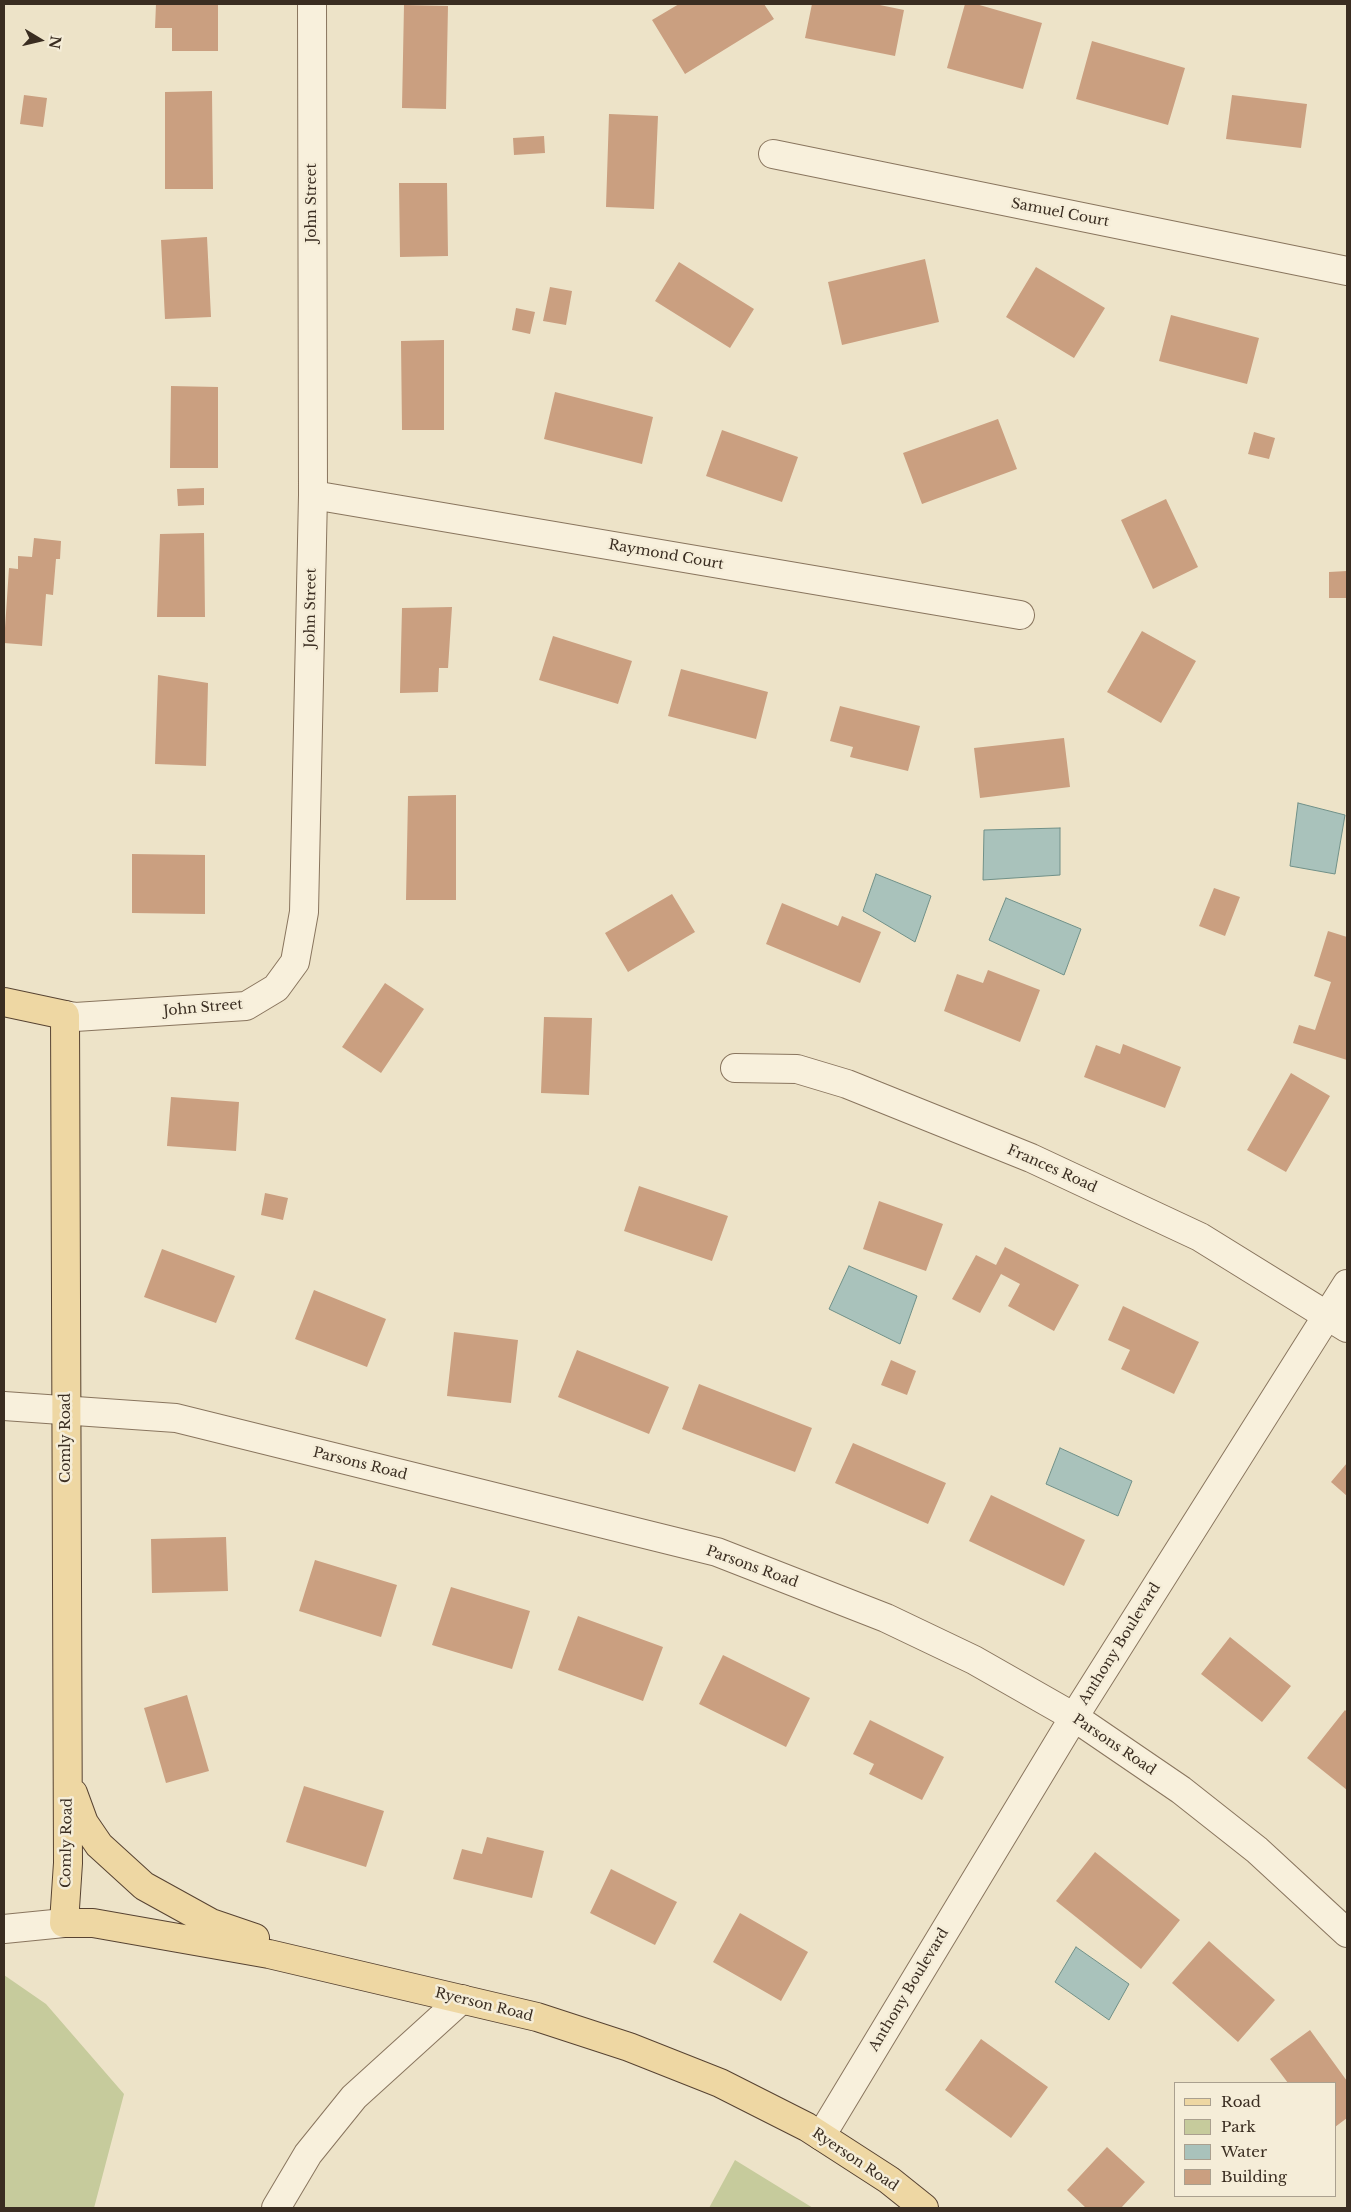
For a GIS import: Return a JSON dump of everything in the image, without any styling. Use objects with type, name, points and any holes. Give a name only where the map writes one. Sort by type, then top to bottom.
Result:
[{"type":"main road","points":[[4,1002],[65,1015]]},
{"type":"main road","name":"Comly Road","points":[[64,1923],[68,1862],[65,1015]]},
{"type":"main road","points":[[68,1778],[84,1823],[99,1845],[122,1868],[144,1886],[211,1923],[372,1978]]},
{"type":"main road","name":"Ryerson Road","points":[[64,1923],[93,1923],[260,1952],[537,2017],[630,2047],[720,2083],[808,2127],[889,2180],[924,2208]]},
{"type":"street","name":"John Street","points":[[65,1015],[75,1017],[246,1006],[276,988],[295,962],[304,912],[313,495],[312,4]]},
{"type":"street","name":"Samuel Court","points":[[773,154],[1347,271]]},
{"type":"street","name":"Raymond Court","points":[[313,495],[1020,615]]},
{"type":"street","name":"Frances Road","points":[[735,1068],[797,1068],[847,1084],[1031,1158],[1200,1237],[1338,1322]]},
{"type":"street","name":"Anthony Boulevard","points":[[821,2136],[1074,1717],[1338,1322],[1347,1284]]},
{"type":"street","name":"Parsons Road","points":[[4,1406],[176,1418],[717,1552],[886,1618],[974,1660],[1074,1717],[1181,1790],[1242,1838],[1347,1933]]},
{"type":"street","name":"Ryerson Road","points":[[4,1929],[64,1923]]},
{"type":"street","points":[[276,2208],[308,2154],[354,2097],[462,1999]]},
{"type":"green space","points":[[4,1975],[46,2004],[124,2094],[94,2208],[4,2208]]},
{"type":"green space","points":[[735,2160],[813,2208],[709,2208]]},
{"type":"water","points":[[1298,803],[1345,815],[1335,874],[1290,866]]},
{"type":"water","points":[[1060,828],[1060,875],[983,880],[984,830]]},
{"type":"water","points":[[876,874],[931,896],[915,942],[863,911]]},
{"type":"water","points":[[1006,898],[1081,929],[1064,975],[989,940]]},
{"type":"water","points":[[849,1266],[917,1296],[900,1344],[829,1309]]},
{"type":"water","points":[[1060,1448],[1132,1481],[1118,1516],[1046,1484]]},
{"type":"water","points":[[1076,1947],[1129,1984],[1109,2020],[1055,1982]]},
{"type":"building","points":[[156,4],[218,4],[218,51],[172,51],[172,28],[155,28]]},
{"type":"building","points":[[679,4],[764,4],[774,19],[685,74],[652,20]]},
{"type":"building","points":[[812,4],[875,4],[904,10],[895,56],[805,38]]},
{"type":"building","points":[[965,4],[976,4],[1042,23],[1023,89],[947,68]]},
{"type":"building","points":[[404,5],[448,6],[446,109],[402,108]]},
{"type":"building","points":[[1092,41],[1185,68],[1168,125],[1076,99]]},
{"type":"building","points":[[212,91],[213,189],[165,189],[165,92]]},
{"type":"building","points":[[24,95],[47,98],[43,127],[20,124]]},
{"type":"building","points":[[1232,95],[1307,104],[1301,148],[1226,139]]},
{"type":"building","points":[[609,114],[658,116],[654,209],[606,207]]},
{"type":"building","points":[[544,136],[545,153],[514,155],[513,138]]},
{"type":"building","points":[[399,183],[447,183],[448,256],[400,257]]},
{"type":"building","points":[[207,237],[211,317],[165,319],[161,240]]},
{"type":"building","points":[[925,259],[939,322],[842,345],[828,282]]},
{"type":"building","points":[[679,262],[754,309],[730,348],[655,301]]},
{"type":"building","points":[[1036,267],[1105,308],[1074,358],[1006,317]]},
{"type":"building","points":[[550,287],[572,291],[566,325],[543,321]]},
{"type":"building","points":[[516,308],[535,312],[530,334],[512,330]]},
{"type":"building","points":[[1171,315],[1259,338],[1247,384],[1159,361]]},
{"type":"building","points":[[444,340],[444,430],[402,430],[401,341]]},
{"type":"building","points":[[171,386],[218,387],[218,468],[170,468]]},
{"type":"building","points":[[555,392],[653,417],[642,464],[544,439]]},
{"type":"building","points":[[998,419],[1017,469],[922,504],[903,453]]},
{"type":"building","points":[[722,430],[798,457],[782,502],[706,476]]},
{"type":"building","points":[[1254,432],[1275,438],[1269,459],[1248,454]]},
{"type":"building","points":[[204,488],[204,505],[178,506],[177,489]]},
{"type":"building","points":[[1166,499],[1198,567],[1153,589],[1121,520]]},
{"type":"building","points":[[204,533],[205,617],[157,617],[160,534]]},
{"type":"building","points":[[34,538],[61,541],[60,559],[56,559],[53,595],[46,594],[42,646],[4,643],[9,568],[18,569],[18,556],[32,557]]},
{"type":"building","points":[[1347,571],[1347,598],[1329,598],[1329,572]]},
{"type":"building","points":[[452,607],[448,668],[439,668],[438,692],[400,693],[402,608]]},
{"type":"building","points":[[1142,631],[1196,661],[1161,723],[1107,692]]},
{"type":"building","points":[[553,636],[632,661],[618,704],[539,680]]},
{"type":"building","points":[[681,669],[768,692],[756,739],[668,716]]},
{"type":"building","points":[[158,675],[208,683],[206,766],[155,764]]},
{"type":"building","points":[[840,706],[920,726],[908,771],[850,757],[853,747],[830,741]]},
{"type":"building","points":[[1064,738],[1070,787],[980,798],[974,748]]},
{"type":"building","points":[[456,795],[456,900],[406,900],[408,796]]},
{"type":"building","points":[[132,854],[205,855],[205,914],[132,913]]},
{"type":"building","points":[[1214,888],[1240,897],[1225,936],[1199,926]]},
{"type":"building","points":[[672,894],[695,932],[628,972],[605,933]]},
{"type":"building","points":[[782,903],[838,926],[842,916],[881,932],[860,983],[766,944]]},
{"type":"building","points":[[1328,931],[1347,937],[1347,1060],[1293,1043],[1299,1025],[1315,1030],[1331,982],[1314,976]]},
{"type":"building","points":[[988,970],[1040,990],[1020,1042],[944,1011],[957,974],[983,983]]},
{"type":"building","points":[[385,983],[424,1009],[381,1073],[342,1047]]},
{"type":"building","points":[[544,1017],[592,1018],[589,1095],[541,1093]]},
{"type":"building","points":[[1123,1044],[1181,1067],[1165,1108],[1084,1077],[1096,1045],[1120,1054]]},
{"type":"building","points":[[1291,1073],[1330,1096],[1286,1172],[1247,1150]]},
{"type":"building","points":[[171,1097],[239,1102],[236,1151],[167,1146]]},
{"type":"building","points":[[639,1186],[728,1216],[712,1261],[624,1231]]},
{"type":"building","points":[[265,1193],[288,1198],[283,1220],[261,1215]]},
{"type":"building","points":[[879,1201],[943,1224],[926,1271],[863,1249]]},
{"type":"building","points":[[1005,1247],[1079,1285],[1054,1331],[1008,1306],[1020,1284],[1001,1274],[980,1313],[952,1299],[976,1255],[996,1265]]},
{"type":"building","points":[[162,1249],[235,1276],[216,1323],[144,1297]]},
{"type":"building","points":[[314,1290],[386,1319],[367,1367],[295,1339]]},
{"type":"building","points":[[1123,1306],[1199,1342],[1174,1394],[1121,1369],[1130,1350],[1108,1340]]},
{"type":"building","points":[[454,1332],[518,1340],[511,1403],[447,1396]]},
{"type":"building","points":[[577,1350],[669,1387],[649,1434],[558,1397]]},
{"type":"building","points":[[891,1360],[916,1371],[907,1395],[881,1385]]},
{"type":"building","points":[[699,1384],[812,1428],[795,1472],[682,1429]]},
{"type":"building","points":[[853,1443],[946,1483],[928,1524],[835,1483]]},
{"type":"building","points":[[1347,1463],[1347,1496],[1331,1482]]},
{"type":"building","points":[[991,1495],[1085,1540],[1064,1586],[969,1541]]},
{"type":"building","points":[[226,1537],[228,1591],[152,1593],[151,1539]]},
{"type":"building","points":[[315,1560],[397,1585],[381,1637],[299,1611]]},
{"type":"building","points":[[451,1587],[530,1611],[512,1669],[432,1645]]},
{"type":"building","points":[[578,1616],[663,1647],[643,1701],[558,1670]]},
{"type":"building","points":[[1230,1637],[1291,1686],[1262,1722],[1201,1674]]},
{"type":"building","points":[[723,1655],[810,1698],[786,1747],[699,1704]]},
{"type":"building","points":[[187,1695],[209,1771],[166,1783],[144,1708]]},
{"type":"building","points":[[1345,1710],[1347,1712],[1347,1790],[1307,1758]]},
{"type":"building","points":[[870,1720],[944,1757],[922,1800],[869,1774],[874,1764],[853,1754]]},
{"type":"building","points":[[304,1786],[384,1811],[366,1867],[286,1842]]},
{"type":"building","points":[[487,1837],[544,1851],[532,1898],[453,1879],[462,1849],[482,1854]]},
{"type":"building","points":[[1095,1852],[1180,1920],[1141,1969],[1056,1901]]},
{"type":"building","points":[[611,1869],[677,1902],[655,1945],[590,1913]]},
{"type":"building","points":[[740,1913],[808,1952],[781,2001],[713,1962]]},
{"type":"building","points":[[1209,1941],[1275,2000],[1238,2042],[1172,1983]]},
{"type":"building","points":[[1310,2030],[1347,2081],[1347,2118],[1336,2126],[1336,2082],[1287,2082],[1270,2059]]},
{"type":"building","points":[[981,2039],[1048,2087],[1011,2138],[945,2090]]},
{"type":"building","points":[[1107,2147],[1145,2182],[1121,2208],[1086,2208],[1067,2190]]}]
